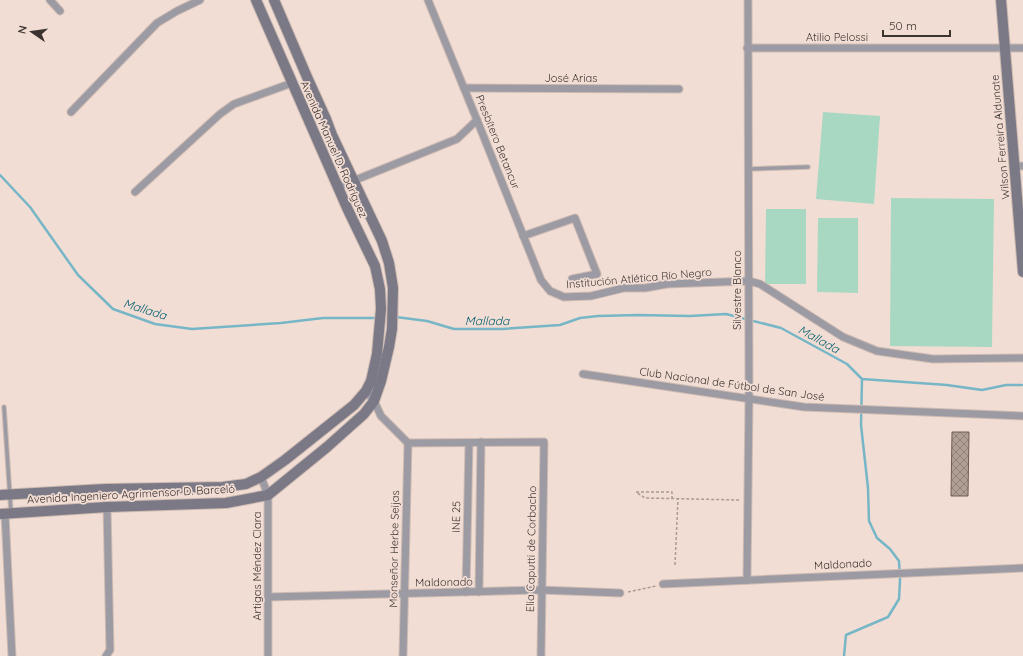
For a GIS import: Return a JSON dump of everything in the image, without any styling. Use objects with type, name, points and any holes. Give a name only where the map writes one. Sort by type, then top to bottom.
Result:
[{"type":"street","points":[[50,0],[60,11]]},
{"type":"street","points":[[70,112],[157,23],[200,0]]},
{"type":"street","name":"Avenida Manuel D. Rodríguez","points":[[256,0],[348,210],[375,266],[380,288],[381,309]]},
{"type":"street","name":"Avenida Manuel D. Rodríguez","points":[[274,0],[332,135],[382,241],[389,263],[394,288],[393,310]]},
{"type":"street","name":"Presbítero Betancur","points":[[428,0],[541,280],[550,291]]},
{"type":"street","name":"Silvestre Blanco","points":[[747,580],[748,0]]},
{"type":"street","name":"Wilson Ferreira Aldunate","points":[[1001,0],[1019,166],[1023,272]]},
{"type":"street","name":"Atilio Pelossi","points":[[748,48],[1023,48]]},
{"type":"street","points":[[135,192],[220,114],[234,104],[292,83]]},
{"type":"street","name":"José Arias","points":[[464,88],[679,89]]},
{"type":"street","points":[[338,187],[457,139],[477,120]]},
{"type":"street","points":[[523,236],[575,218],[597,274],[572,279]]},
{"type":"street","name":"Institución Atlética Río Negro","points":[[550,291],[564,297],[591,296],[624,288],[645,288],[667,284],[748,281],[760,284],[843,337],[877,351],[933,359],[1023,358]]},
{"type":"street","name":"Avenida Ingeniero Agrimensor D. Barceló","points":[[5,495],[105,489],[223,487],[246,484],[261,477],[285,460],[354,405],[366,391],[374,369],[380,328],[381,309]]},
{"type":"street","name":"Avenida Ingeniero Agrimensor D. Barceló","points":[[5,514],[107,507],[226,503],[268,494],[327,447],[364,414],[374,401],[381,381],[392,328],[393,310]]},
{"type":"street","name":"Club Nacional de Fútbol de San José","points":[[583,374],[804,407],[1023,416]]},
{"type":"street","points":[[366,391],[374,401],[381,416],[408,443],[481,442],[479,592]]},
{"type":"street","name":"INE 25","points":[[466,592],[469,442]]},
{"type":"street","name":"Elia Caputti de Corbacho","points":[[481,442],[544,442],[541,656]]},
{"type":"street","name":"Monseñor Herbe Seijas","points":[[403,656],[408,443]]},
{"type":"street","name":"Artigas Méndez Clara","points":[[261,477],[268,494],[268,656]]},
{"type":"street","points":[[106,656],[110,650],[107,507]]},
{"type":"street","points":[[5,514],[12,656]]},
{"type":"street","name":"Maldonado","points":[[663,584],[1023,568]]},
{"type":"street","name":"Maldonado","points":[[268,597],[542,590],[620,593]]},
{"type":"lane","points":[[748,169],[808,167]]},
{"type":"lane","points":[[4,407],[5,514]]},
{"type":"path","points":[[672,499],[672,492],[636,492],[644,498],[672,499],[748,500]]},
{"type":"path","points":[[675,565],[678,499]]},
{"type":"path","points":[[620,593],[663,584]]},
{"type":"green space","points":[[823,112],[880,116],[874,204],[816,199]]},
{"type":"green space","points":[[891,198],[994,199],[992,347],[890,346]]},
{"type":"green space","points":[[766,209],[806,209],[806,284],[765,284]]},
{"type":"green space","points":[[818,218],[858,218],[858,293],[817,292]]},
{"type":"building","points":[[952,432],[969,432],[968,496],[951,496]]},
{"type":"waterway","name":"Mallada","points":[[0,175],[30,207],[78,275],[113,309],[155,324],[192,329],[281,323],[323,318],[379,318]]},
{"type":"waterway","name":"Mallada","points":[[396,317],[427,321],[454,329],[502,329],[560,325],[580,318],[598,316],[690,316],[726,314],[781,328],[847,364],[862,379],[947,385],[982,390],[1006,385],[1022,385]]},
{"type":"waterway","points":[[844,656],[846,635],[888,617],[899,599],[899,561],[890,549],[877,538],[869,521],[868,488],[861,425],[862,379]]}]
